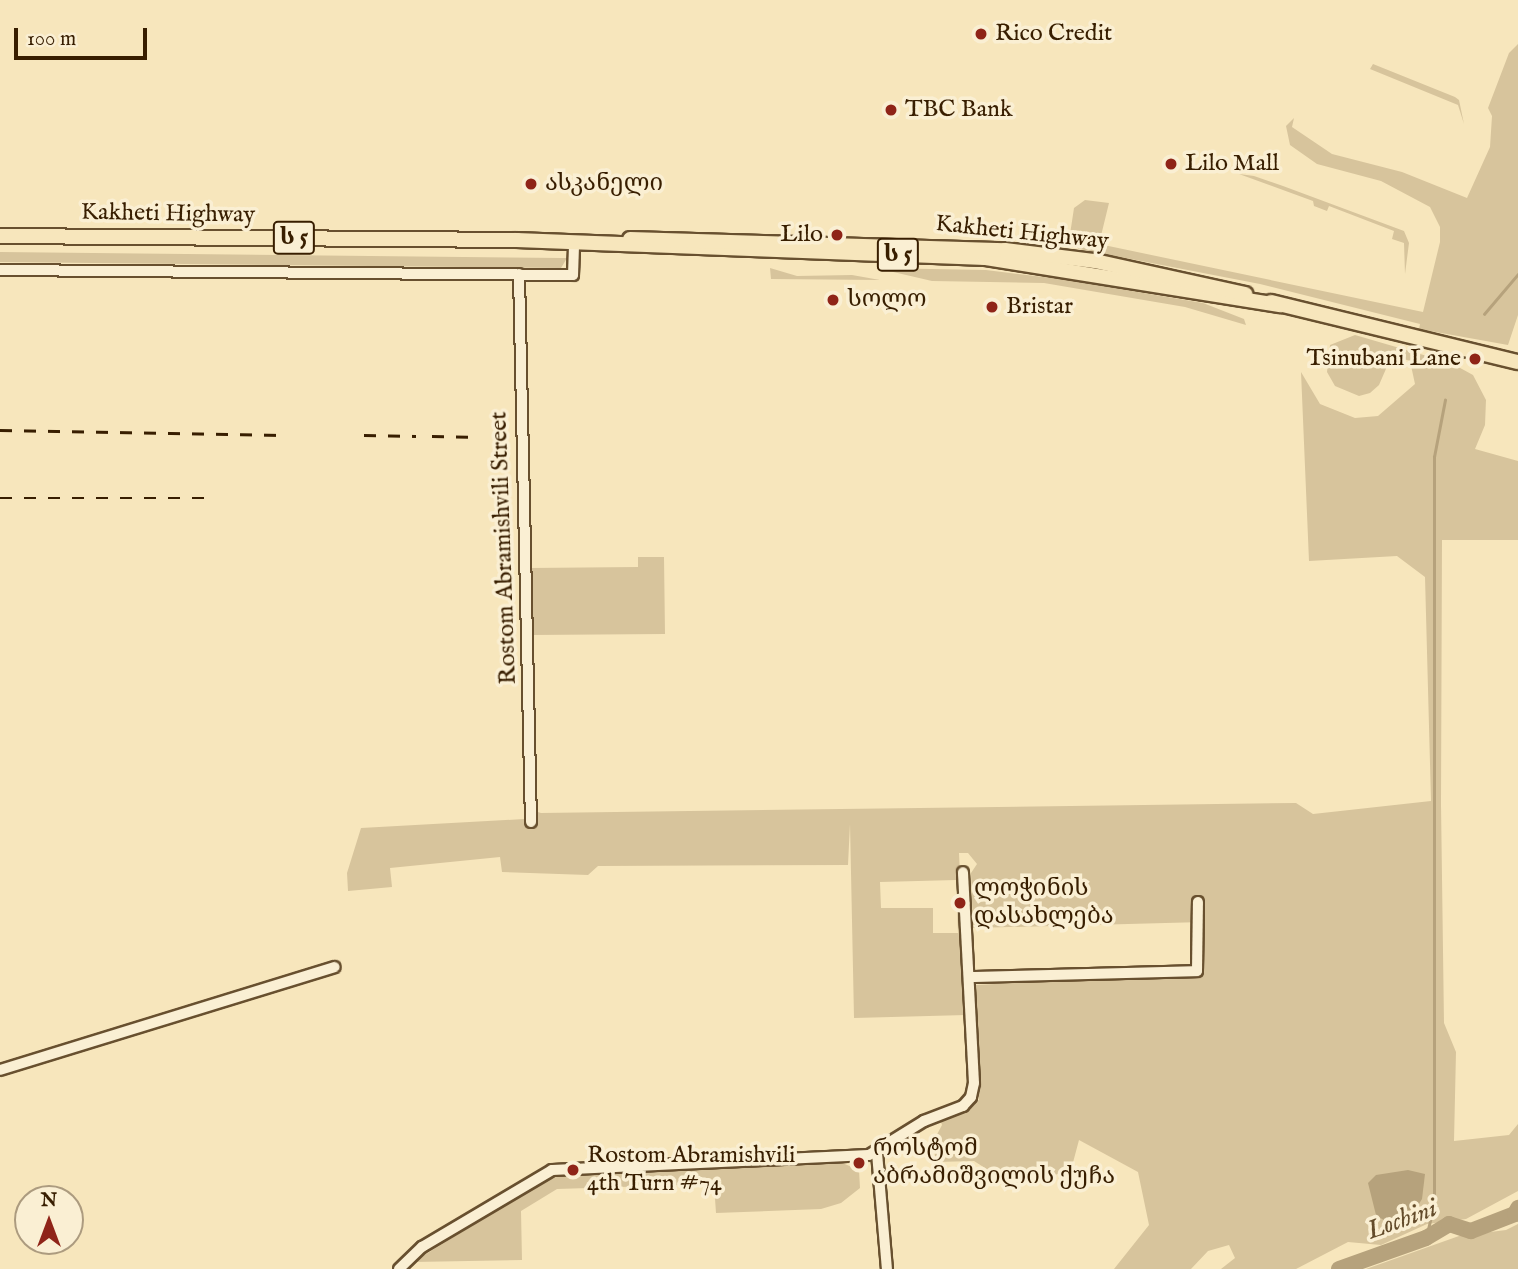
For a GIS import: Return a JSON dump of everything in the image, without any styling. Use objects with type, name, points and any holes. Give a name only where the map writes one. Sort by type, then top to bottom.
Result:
[{"type":"highway","name":"Kakheti Highway","points":[[0,236],[581,242],[731,239],[1038,253],[1189,279],[1280,305],[1518,362]]},
{"type":"street","points":[[0,270],[573,275],[581,242]]},
{"type":"street","name":"Rostom Abramishvili Street","points":[[519,274],[531,822]]},
{"type":"street","points":[[399,1269],[422,1247],[552,1170],[877,1153],[895,1138],[971,1097],[970,977],[963,872]]},
{"type":"street","points":[[970,977],[1197,971],[1198,902]]},
{"type":"street","points":[[0,1070],[334,967]]},
{"type":"street","points":[[877,1153],[887,1269]]},
{"type":"shaded area","points":[[1518,44],[1518,315],[1508,345],[1419,329],[1420,324],[1260,284],[1079,249],[1069,241],[1074,208],[1085,200],[1109,203],[1099,244],[1423,312],[1440,242],[1440,227],[1430,207],[1381,181],[1317,164],[1290,145],[1286,126],[1294,118],[1292,127],[1332,154],[1402,172],[1467,198],[1490,147],[1492,116],[1488,108],[1509,53]]},
{"type":"shaded area","points":[[1373,64],[1455,97],[1459,100],[1464,124],[1458,105],[1370,69]]},
{"type":"shaded area","points":[[1239,174],[1283,186],[1404,231],[1409,243],[1405,274],[1404,243],[1392,239],[1394,231],[1329,206],[1327,211],[1314,206],[1313,201]]},
{"type":"shaded area","points":[[0,252],[567,258],[561,268],[0,262]]},
{"type":"shaded area","points":[[770,268],[797,276],[852,275],[880,280],[771,279]]},
{"type":"shaded area","points":[[876,268],[986,270],[1060,279],[1203,303],[1244,319],[1246,325],[1185,307],[1044,283],[932,281]]},
{"type":"shaded area","points":[[1355,335],[1451,363],[1473,375],[1486,400],[1485,425],[1475,449],[1518,461],[1518,540],[1442,540],[1441,804],[1444,1023],[1456,1052],[1454,1141],[1509,1135],[1518,1124],[1518,1191],[1466,1219],[1427,1224],[1381,1245],[1348,1242],[1296,1269],[1221,1269],[1235,1258],[1229,1245],[1208,1251],[1191,1269],[1114,1269],[1149,1225],[1138,1172],[1079,1140],[1071,1170],[1015,1187],[974,1161],[936,1162],[933,1142],[942,1125],[940,1119],[979,1100],[976,985],[1200,973],[1203,922],[973,928],[971,873],[977,864],[968,853],[959,853],[966,1015],[854,1018],[850,824],[848,865],[598,866],[588,875],[502,872],[500,857],[390,868],[392,887],[348,891],[347,873],[361,828],[524,819],[528,809],[541,813],[1296,803],[1313,814],[1431,801],[1425,577],[1397,556],[1309,561],[1301,372],[1320,404],[1355,418],[1378,416],[1415,384],[1410,361],[1392,355],[1379,385],[1370,393],[1359,396],[1335,386],[1327,372],[1330,345]],"holes":[[[956,880],[958,933],[933,933],[933,908],[881,908],[880,882]]]},
{"type":"shaded area","points":[[638,557],[664,557],[665,634],[531,635],[530,568],[638,567]]},
{"type":"shaded area","points":[[840,1162],[859,1170],[860,1188],[841,1203],[821,1209],[716,1213],[714,1184],[557,1189],[521,1211],[522,1260],[413,1262],[542,1183],[564,1174]]},
{"type":"shaded area","points":[[1408,1170],[1425,1174],[1422,1199],[1417,1207],[1385,1221],[1376,1215],[1368,1183],[1376,1175]]},
{"type":"shaded area","points":[[1518,1224],[1518,1269],[1366,1269],[1459,1236],[1506,1230]]},
{"type":"waterway","points":[[1484,314],[1518,274]]},
{"type":"waterway","points":[[1426,1238],[1434,1204],[1434,457],[1445,400]]},
{"type":"waterway","name":"Lochini","points":[[1339,1269],[1426,1238],[1449,1224],[1471,1231],[1515,1214],[1518,1208]]},
{"type":"railway","points":[[0,430],[282,435]]},
{"type":"railway","points":[[364,435],[416,436]]},
{"type":"railway","points":[[432,436],[480,437]]},
{"type":"railway","points":[[0,498],[213,498]]},
{"type":"place","name":"Rico Credit","points":[[981,34]]},
{"type":"place","name":"TBC Bank","points":[[891,110]]},
{"type":"place","name":"Lilo Mall","points":[[1171,164]]},
{"type":"place","name":"ასკანელი","points":[[531,184]]},
{"type":"place","name":"Lilo","points":[[837,235]]},
{"type":"place","name":"სოლო","points":[[833,300]]},
{"type":"place","name":"Bristar","points":[[992,307]]},
{"type":"place","name":"Tsinubani Lane","points":[[1475,359]]},
{"type":"place","name":"ლოჭინის დასახლება","points":[[960,903]]},
{"type":"place","name":"როსტომ აბრამიშვილის ქუჩა","points":[[859,1163]]},
{"type":"place","name":"Rostom Abramishvili 4th Turn #74","points":[[573,1170]]}]
